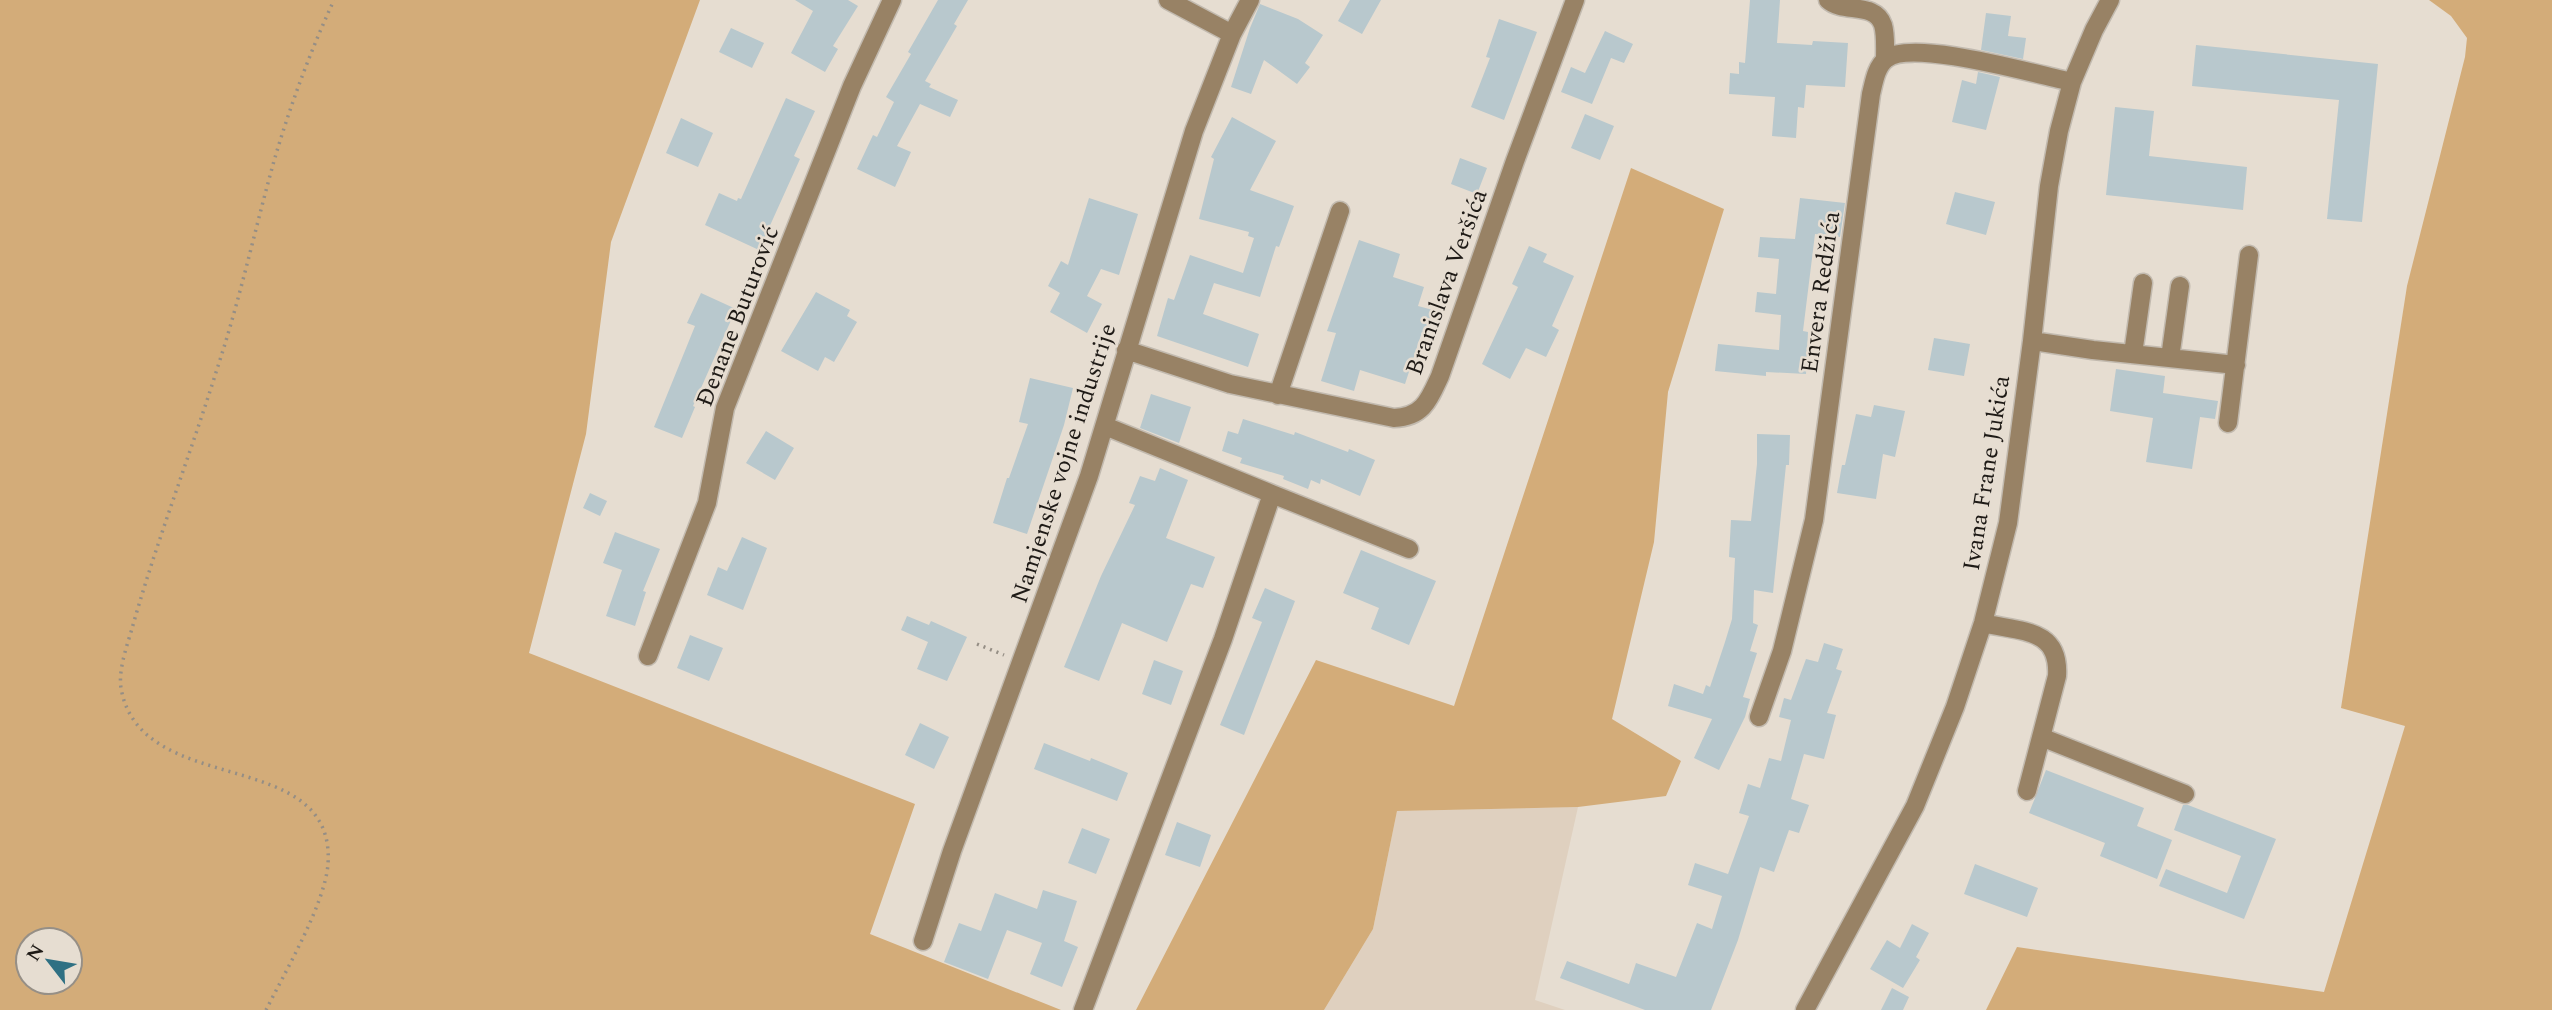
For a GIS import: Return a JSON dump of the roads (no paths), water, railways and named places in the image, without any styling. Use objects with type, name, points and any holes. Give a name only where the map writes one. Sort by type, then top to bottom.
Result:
[{"type":"street","name":"Đenane Buturović","points":[[648,656],[707,503],[725,408],[852,86],[892,0]]},
{"type":"street","points":[[1168,0],[1232,34]]},
{"type":"street","name":"Namjenske vojne industrije","points":[[923,941],[952,851],[1105,426],[1194,131],[1232,34],[1250,0]]},
{"type":"street","name":"Branislava Veršića","points":[[1126,350],[1230,384],[1394,418],[1409,417],[1428,401],[1440,376],[1575,0]]},
{"type":"street","points":[[1828,0],[1835,6],[1868,10],[1877,15],[1884,26],[1885,60],[1898,53],[1943,54],[2072,82]]},
{"type":"street","name":"Ivana Frane Jukića","points":[[1805,1010],[1915,806],[1955,707],[1983,623],[2008,523],[2049,186],[2059,131],[2072,82],[2110,0]]},
{"type":"street","name":"Envera Redžića","points":[[1759,717],[1782,651],[1814,520],[1871,94],[1876,73],[1885,60]]},
{"type":"street","points":[[1278,395],[1340,211]]},
{"type":"street","points":[[2228,423],[2249,255]]},
{"type":"street","points":[[2133,354],[2143,283]]},
{"type":"street","points":[[2170,358],[2180,286]]},
{"type":"street","points":[[2032,341],[2236,365]]},
{"type":"street","points":[[1105,426],[1409,549]]},
{"type":"street","points":[[1083,1010],[1223,639],[1272,494]]},
{"type":"street","points":[[1983,623],[2046,639],[2054,648],[2058,660],[2057,676],[2027,791]]},
{"type":"street","points":[[2041,737],[2185,794]]}]
